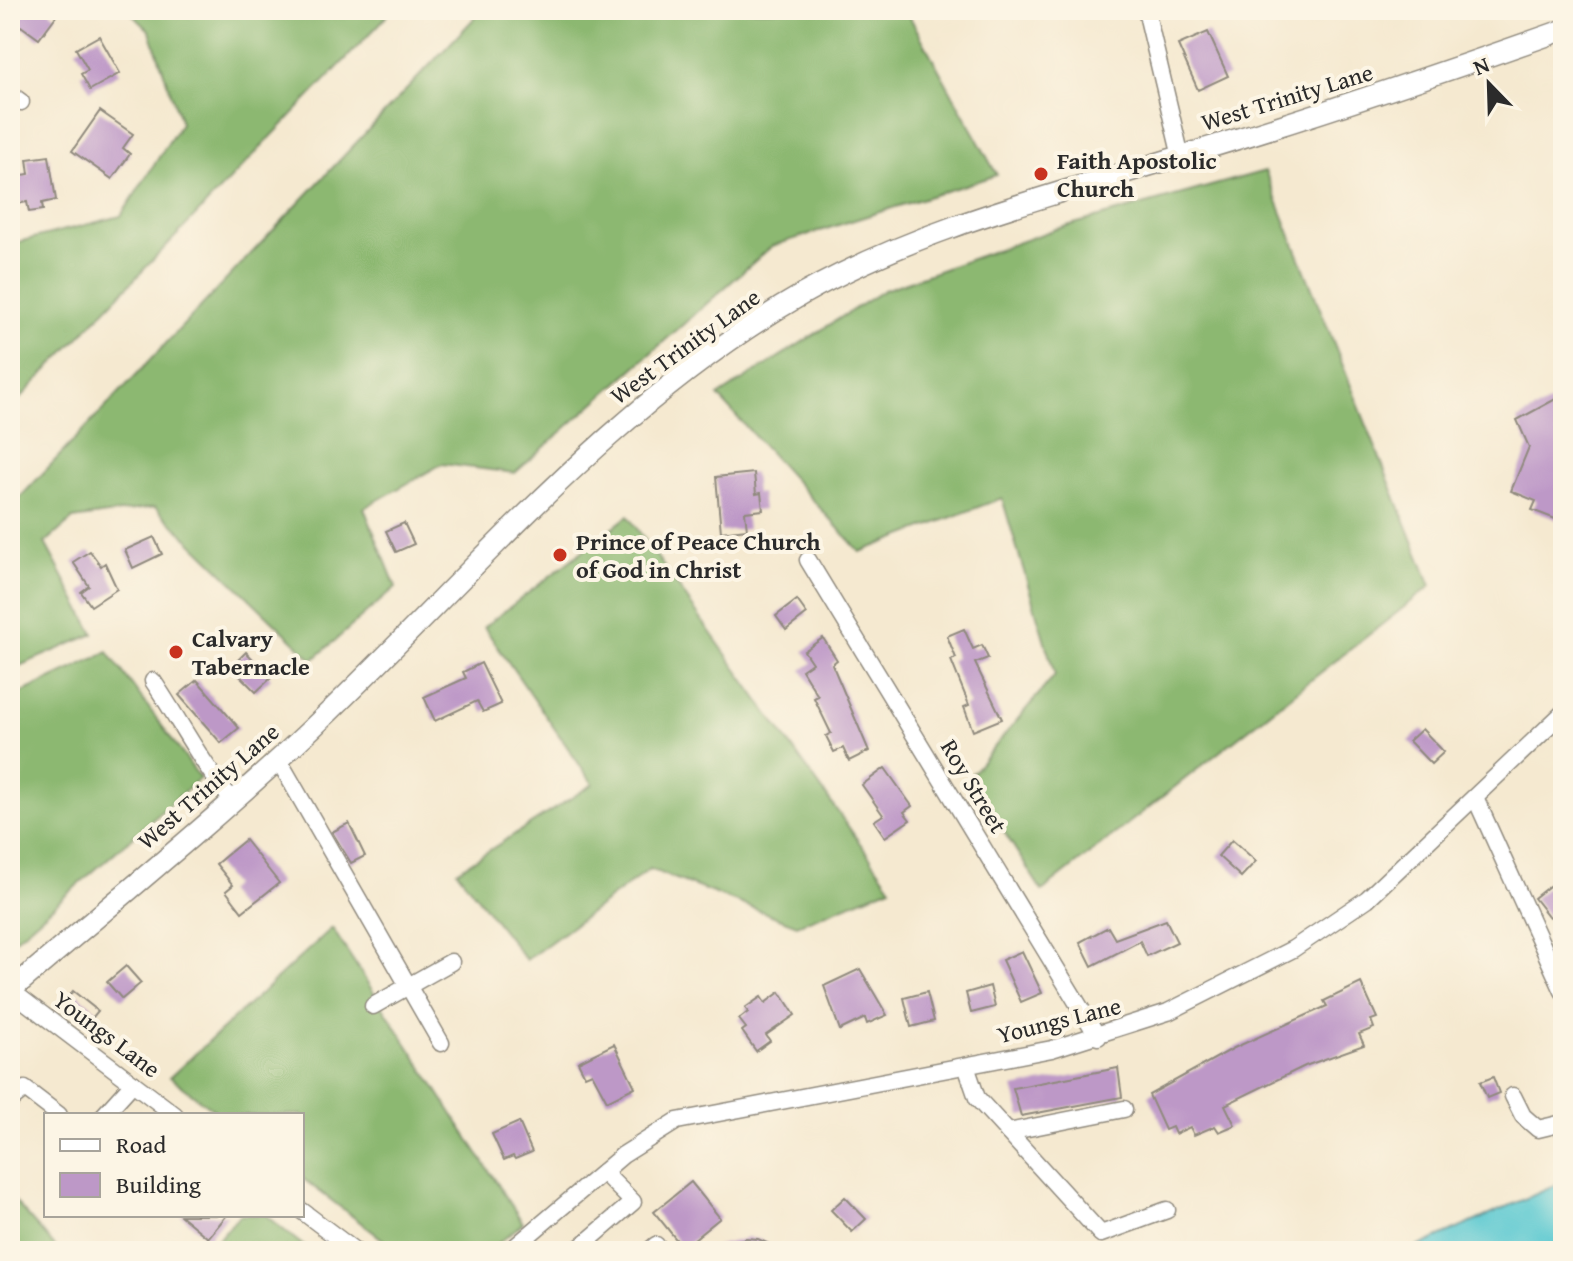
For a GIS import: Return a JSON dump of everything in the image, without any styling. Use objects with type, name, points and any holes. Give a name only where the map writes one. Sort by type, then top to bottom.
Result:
[{"type":"main road","name":"West Trinity Lane","points":[[10,990],[278,759],[573,470],[653,396],[733,337],[806,293],[901,247],[1006,209],[1383,95],[1563,30]]},
{"type":"street","points":[[1146,10],[1181,157]]},
{"type":"street","name":"Roy Street","points":[[808,560],[1098,1037]]},
{"type":"street","points":[[153,681],[194,743],[204,766],[232,800]]},
{"type":"street","name":"Youngs Lane","points":[[510,1251],[603,1172],[662,1128],[686,1119],[966,1066],[1098,1037],[1168,1012],[1293,949],[1335,923],[1397,872],[1563,713]]},
{"type":"street","points":[[278,759],[441,1043]]},
{"type":"street","points":[[1475,797],[1563,991]]},
{"type":"street","points":[[373,1006],[451,962]]},
{"type":"street","name":"Youngs Lane","points":[[10,990],[172,1113]]},
{"type":"street","points":[[966,1066],[977,1098],[1101,1234],[1167,1210]]},
{"type":"street","points":[[106,1113],[133,1083]]},
{"type":"street","points":[[10,1101],[25,1089],[56,1113]]},
{"type":"street","points":[[1513,1096],[1523,1116],[1538,1129],[1563,1123]]},
{"type":"street","points":[[1008,1132],[1124,1109]]},
{"type":"street","points":[[576,1251],[633,1202],[603,1172]]},
{"type":"street","points":[[304,1213],[355,1251]]},
{"type":"green space","points":[[128,10],[382,10],[388,15],[10,409],[10,244],[121,216],[181,123],[150,31]]},
{"type":"green space","points":[[482,10],[906,10],[997,175],[772,246],[515,473],[442,464],[364,508],[396,587],[313,660],[155,507],[73,519],[45,543],[94,634],[10,670],[10,508]]},
{"type":"green space","points":[[1265,171],[1431,586],[1042,891],[969,777],[1055,675],[1002,498],[860,552],[718,396],[884,290],[1056,229]]},
{"type":"green space","points":[[628,516],[891,887],[797,925],[650,869],[526,960],[457,871],[593,784],[484,627]]},
{"type":"green space","points":[[108,652],[200,778],[10,944],[10,698]]},
{"type":"green space","points":[[332,928],[523,1223],[489,1251],[398,1251],[304,1180],[304,1113],[217,1113],[170,1077]]},
{"type":"green space","points":[[10,1196],[59,1251],[10,1251]]},
{"type":"green space","points":[[238,1217],[268,1217],[310,1251],[207,1251]]},
{"type":"water","points":[[1563,1182],[1563,1251],[1408,1251]]},
{"type":"building","points":[[14,10],[48,10],[56,16],[39,39],[21,26],[18,29],[10,23]]},
{"type":"building","points":[[1208,32],[1228,76],[1198,90],[1178,45]]},
{"type":"building","points":[[99,36],[120,73],[90,90],[81,74],[88,70],[76,49]]},
{"type":"building","points":[[100,111],[133,134],[123,148],[130,154],[112,179],[72,151]]},
{"type":"building","points":[[49,156],[56,200],[42,203],[43,210],[29,212],[27,202],[10,205],[10,177],[29,174],[27,159]]},
{"type":"building","points":[[1563,395],[1563,522],[1532,510],[1536,501],[1511,491],[1529,447],[1517,420]]},
{"type":"building","points":[[754,473],[756,494],[761,493],[763,510],[745,512],[747,529],[721,532],[716,477]]},
{"type":"building","points":[[404,523],[414,544],[396,552],[386,531]]},
{"type":"building","points":[[154,537],[162,554],[133,568],[125,550]]},
{"type":"building","points":[[90,551],[101,566],[105,563],[117,589],[91,606],[81,592],[89,586],[73,562]]},
{"type":"building","points":[[797,600],[807,614],[786,630],[776,616]]},
{"type":"building","points":[[964,629],[973,649],[982,645],[988,658],[975,663],[1002,719],[973,731],[964,707],[969,705],[951,660],[956,658],[947,636]]},
{"type":"building","points":[[823,638],[837,660],[832,664],[869,751],[849,761],[843,748],[834,752],[826,736],[831,733],[814,698],[818,696],[802,670],[812,663],[804,651]]},
{"type":"building","points":[[246,652],[271,678],[256,692],[231,667]]},
{"type":"building","points":[[481,663],[501,704],[483,712],[477,701],[435,721],[424,697],[466,678],[463,672]]},
{"type":"building","points":[[197,680],[239,728],[221,743],[179,695]]},
{"type":"building","points":[[1422,729],[1444,752],[1431,764],[1409,741]]},
{"type":"building","points":[[885,768],[912,806],[904,812],[910,820],[885,837],[874,821],[883,815],[862,785]]},
{"type":"building","points":[[349,823],[365,856],[351,863],[332,832]]},
{"type":"building","points":[[245,840],[279,883],[242,912],[226,891],[233,885],[216,864]]},
{"type":"building","points":[[1232,840],[1256,861],[1241,877],[1218,856]]},
{"type":"building","points":[[1553,883],[1563,897],[1557,901],[1562,907],[1549,917],[1534,898]]},
{"type":"building","points":[[1166,920],[1177,942],[1147,956],[1140,941],[1092,966],[1080,942],[1108,927],[1115,939]]},
{"type":"building","points":[[1022,951],[1042,993],[1021,1002],[1002,960]]},
{"type":"building","points":[[126,966],[141,983],[122,999],[107,982]]},
{"type":"building","points":[[860,969],[887,1015],[867,1024],[865,1018],[840,1030],[824,986]]},
{"type":"building","points":[[1361,983],[1377,1018],[1371,1020],[1374,1028],[1359,1034],[1364,1045],[1305,1066],[1225,1105],[1235,1125],[1219,1132],[1215,1126],[1194,1135],[1190,1127],[1175,1134],[1172,1127],[1165,1130],[1149,1095],[1234,1048],[1327,1006],[1324,1001]]},
{"type":"building","points":[[990,986],[995,1007],[971,1013],[966,993]]},
{"type":"building","points":[[73,991],[98,1011],[87,1024],[63,1003]]},
{"type":"building","points":[[780,992],[795,1015],[766,1035],[770,1041],[756,1051],[742,1031],[746,1028],[739,1019],[748,1012],[745,1008],[761,997],[765,1003]]},
{"type":"building","points":[[927,992],[934,1021],[911,1027],[904,998]]},
{"type":"building","points":[[614,1044],[635,1087],[607,1101],[592,1073],[585,1076],[578,1062]]},
{"type":"building","points":[[1118,1068],[1122,1097],[1021,1116],[1013,1088]]},
{"type":"building","points":[[1493,1077],[1499,1093],[1487,1098],[1480,1082]]},
{"type":"building","points":[[519,1122],[532,1152],[504,1160],[492,1134]]},
{"type":"building","points":[[691,1182],[720,1218],[683,1248],[654,1212]]},
{"type":"building","points":[[845,1197],[866,1219],[852,1232],[831,1210]]},
{"type":"building","points":[[182,1217],[225,1217],[208,1238]]},
{"type":"building","points":[[746,1238],[758,1239],[785,1251],[714,1251],[713,1247]]},
{"type":"place","name":"Faith Apostolic Church","points":[[1041,174]]},
{"type":"place","name":"Prince of Peace Church of God in Christ","points":[[560,555]]},
{"type":"place","name":"Calvary Tabernacle","points":[[176,652]]}]
